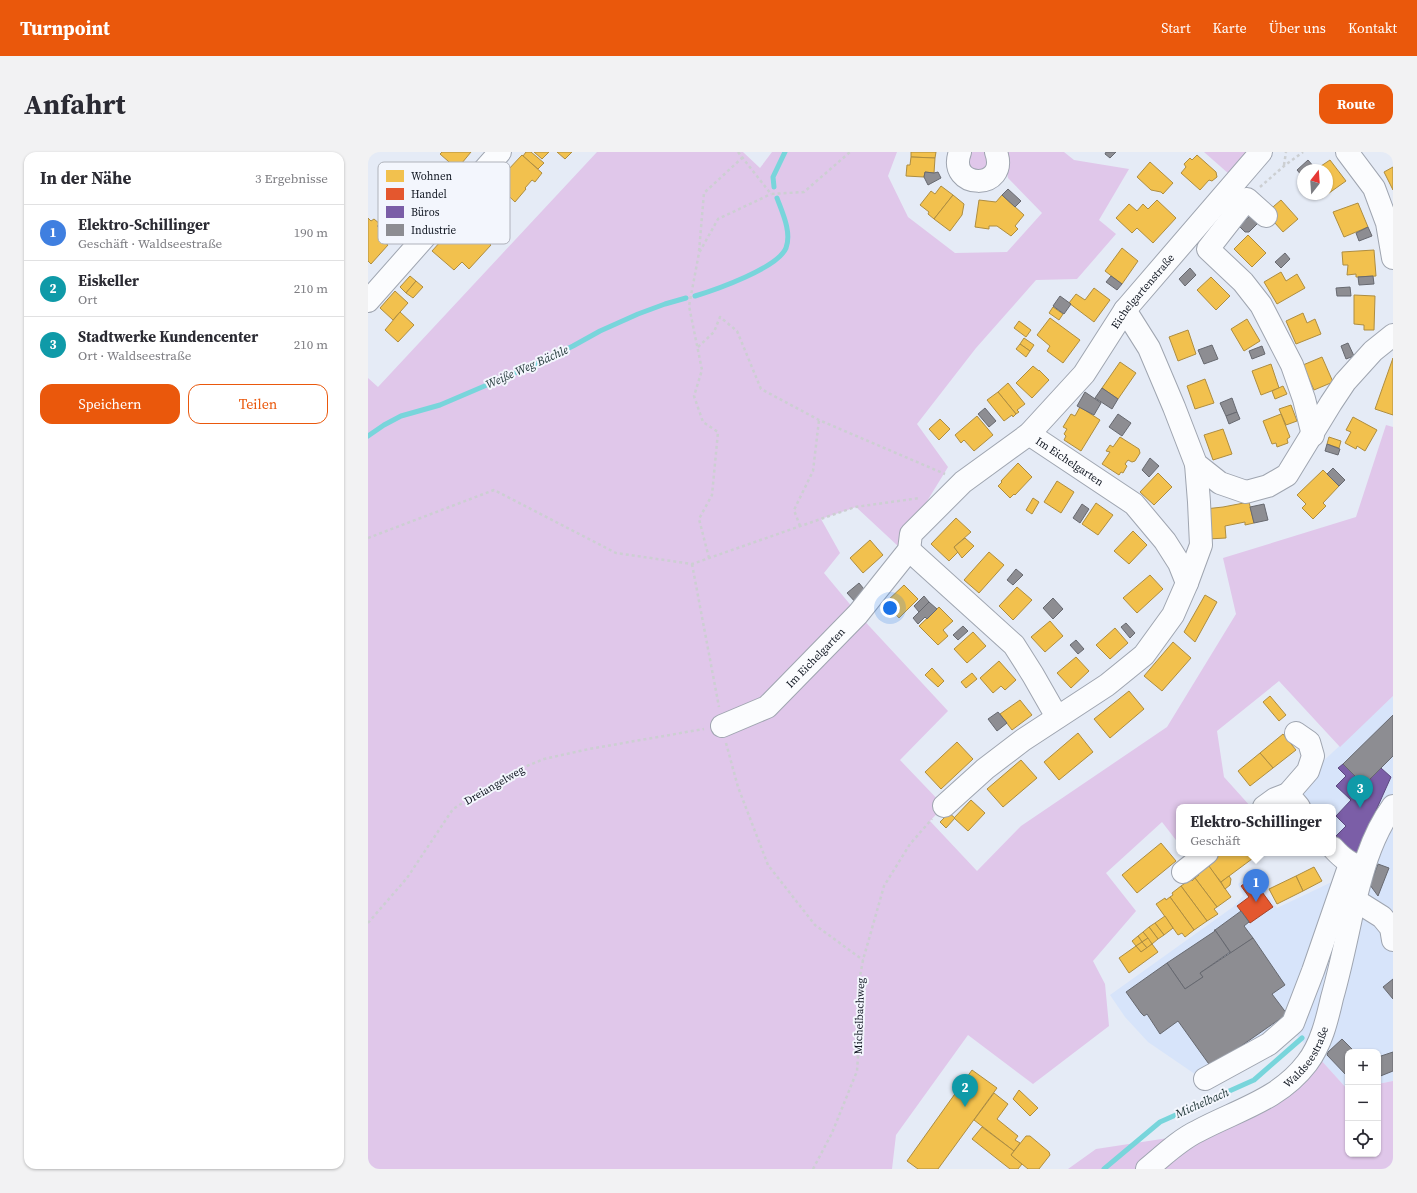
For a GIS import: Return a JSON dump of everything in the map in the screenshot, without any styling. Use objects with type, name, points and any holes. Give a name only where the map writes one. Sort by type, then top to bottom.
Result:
[{"type":"street","points":[[491,162],[500,152]]},
{"type":"street","points":[[960,152],[958,162],[962,173],[970,180],[981,181],[990,178],[998,168],[999,162],[996,152]]},
{"type":"street","name":"Eichelgartenstraße","points":[[1029,434],[1084,374],[1126,310],[1261,152]]},
{"type":"street","points":[[1347,152],[1374,188],[1387,223],[1393,258]]},
{"type":"street","points":[[1266,216],[1247,199],[1208,250],[1243,282],[1261,305],[1292,365],[1304,399],[1313,435]]},
{"type":"street","points":[[368,301],[418,244]]},
{"type":"street","points":[[944,806],[985,769],[1023,740],[1107,686],[1144,655],[1173,615],[1187,583],[1200,545],[1196,464],[1149,348],[1126,310]]},
{"type":"street","points":[[1196,464],[1220,483],[1246,492],[1268,486],[1287,475],[1345,382],[1373,352],[1393,335]]},
{"type":"street","name":"Im Eichelgarten","points":[[722,726],[767,707],[858,614],[909,550],[911,534],[957,488],[1029,434],[1134,504],[1165,541],[1179,563],[1187,583]]},
{"type":"street","points":[[909,550],[1014,645],[1034,675],[1057,717]]},
{"type":"street","points":[[1268,804],[1275,799],[1294,801],[1308,771],[1313,756],[1309,742],[1296,733]]},
{"type":"street","name":"Waldseestraße","points":[[1147,1169],[1180,1142],[1197,1131],[1259,1103],[1276,1092],[1296,1075],[1308,1062],[1318,1045],[1327,1019],[1355,900],[1356,866],[1386,815],[1393,806]]},
{"type":"street","points":[[1206,1079],[1269,1044],[1293,1023],[1356,866],[1340,856],[1336,851]]},
{"type":"street","points":[[1183,872],[1203,856]]},
{"type":"street","points":[[1355,900],[1382,917],[1391,928],[1393,940]]},
{"type":"path","points":[[738,152],[771,194]]},
{"type":"path","points":[[699,253],[718,220],[771,194],[804,192],[850,152]]},
{"type":"path","points":[[1284,166],[1286,152]]},
{"type":"path","points":[[1247,199],[1284,166],[1303,152]]},
{"type":"path","points":[[710,558],[699,519],[712,495],[718,432],[703,422],[694,396],[702,370],[689,306],[699,253],[704,193],[743,157]]},
{"type":"path","points":[[697,347],[714,332],[720,317],[737,332],[761,389],[819,420],[957,488]]},
{"type":"path","points":[[800,526],[794,510],[812,471],[819,420]]},
{"type":"path","points":[[368,538],[494,490],[616,553],[692,564],[856,507],[957,488]]},
{"type":"path","points":[[692,564],[722,726],[738,787],[768,865],[815,925],[863,960]]},
{"type":"path","name":"Dreiangelweg","points":[[368,923],[407,878],[453,809],[510,773],[544,759],[589,749],[722,726]]},
{"type":"path","name":"Michelbachweg","points":[[813,1169],[832,1133],[857,1070],[859,1042],[858,987],[863,960],[884,886],[910,844],[944,806]]},
{"type":"shaded area","points":[[597,152],[743,152],[760,168],[772,152],[897,152],[888,176],[908,217],[955,253],[1007,252],[1042,213],[1008,178],[1003,152],[1064,152],[1074,160],[1129,169],[1099,220],[1116,234],[1077,279],[1036,280],[976,348],[917,424],[948,467],[899,547],[856,507],[821,519],[840,553],[824,573],[858,614],[948,711],[900,760],[944,806],[930,821],[977,871],[1021,826],[1167,727],[1236,614],[1223,558],[1356,517],[1386,425],[1393,427],[1393,696],[1340,747],[1279,681],[1217,731],[1224,777],[1248,804],[1176,804],[1176,840],[1162,822],[1106,873],[1136,911],[1093,961],[1105,984],[1109,1026],[1033,1084],[968,1035],[896,1135],[892,1169],[368,1169],[368,378],[378,387]]},
{"type":"shaded area","points":[[960,152],[996,152],[986,180],[959,157]]},
{"type":"shaded area","points":[[1204,152],[1249,152],[1229,174]]},
{"type":"shaded area","points":[[1393,696],[1393,1081],[1381,1083],[1381,1049],[1345,1049],[1345,1087],[1296,1035],[1208,1083],[1148,1042],[1125,1017],[1110,995],[1233,907],[1243,896],[1238,884],[1253,873],[1277,908],[1336,880],[1342,881],[1335,856],[1336,804],[1296,804],[1288,794]]},
{"type":"shaded area","points":[[1320,1059],[1345,1087],[1345,1157],[1381,1157],[1381,1083],[1393,1081],[1393,1169],[1068,1169],[1096,1149],[1201,1133]]},
{"type":"building: Wohnen","points":[[442,152],[471,152],[463,162],[449,162],[440,154]]},
{"type":"building: Wohnen","points":[[526,152],[531,152],[544,163],[538,169],[523,156]]},
{"type":"building: Wohnen","points":[[534,152],[549,152],[542,159]]},
{"type":"building: Wohnen","points":[[557,152],[572,152],[565,159]]},
{"type":"building: Wohnen","points":[[911,152],[936,152],[935,158],[911,157]]},
{"type":"building: Wohnen","points":[[522,155],[542,173],[535,182],[532,180],[515,202],[510,197],[510,168]]},
{"type":"building: Wohnen","points":[[1197,155],[1216,172],[1217,177],[1212,181],[1209,180],[1200,190],[1181,173],[1186,167],[1184,164],[1190,158],[1192,160]]},
{"type":"building: Wohnen","points":[[911,157],[935,158],[934,173],[925,172],[924,177],[906,176],[907,165],[910,165]]},
{"type":"building: Wohnen","points":[[1330,160],[1346,181],[1333,190],[1333,164],[1324,164]]},
{"type":"building: Wohnen","points":[[1150,162],[1173,183],[1163,194],[1161,192],[1151,190],[1137,177]]},
{"type":"building: Wohnen","points":[[1393,167],[1393,190],[1384,172]]},
{"type":"building: Wohnen","points":[[941,186],[953,195],[934,219],[928,214],[929,212],[920,205],[931,191],[935,194]]},
{"type":"building: Wohnen","points":[[953,195],[964,204],[962,215],[950,231],[934,219]]},
{"type":"building: Wohnen","points":[[1002,195],[1024,215],[1015,226],[1018,229],[1011,236],[997,226],[989,226],[989,229],[975,227],[979,200],[996,202]]},
{"type":"building: Wohnen","points":[[1157,200],[1176,218],[1153,243],[1137,228],[1132,233],[1116,218],[1129,204],[1137,211],[1143,204],[1148,209]]},
{"type":"building: Wohnen","points":[[1281,200],[1298,219],[1283,232],[1266,213]]},
{"type":"building: Wohnen","points":[[1358,203],[1368,227],[1344,237],[1333,212]]},
{"type":"building: Wohnen","points":[[368,218],[371,221],[374,219],[378,222],[378,244],[388,245],[371,264],[368,261]]},
{"type":"building: Wohnen","points":[[1248,235],[1266,253],[1252,267],[1234,249]]},
{"type":"building: Wohnen","points":[[438,244],[491,245],[469,269],[462,262],[454,270],[432,251]]},
{"type":"building: Wohnen","points":[[1122,248],[1138,261],[1122,284],[1105,271]]},
{"type":"building: Wohnen","points":[[1374,250],[1376,276],[1356,277],[1356,274],[1347,275],[1348,265],[1343,265],[1342,252]]},
{"type":"building: Wohnen","points":[[1281,272],[1286,281],[1297,274],[1305,288],[1277,304],[1264,282]]},
{"type":"building: Wohnen","points":[[410,276],[416,281],[406,293],[400,287]]},
{"type":"building: Wohnen","points":[[1211,277],[1230,296],[1216,310],[1197,290]]},
{"type":"building: Wohnen","points":[[416,281],[423,287],[413,298],[406,293]]},
{"type":"building: Wohnen","points":[[1094,288],[1110,300],[1094,322],[1069,303],[1076,294],[1085,300]]},
{"type":"building: Wohnen","points":[[395,291],[408,303],[393,320],[380,308]]},
{"type":"building: Wohnen","points":[[1354,295],[1375,296],[1374,330],[1364,330],[1364,325],[1354,324]]},
{"type":"building: Wohnen","points":[[1053,307],[1063,314],[1059,320],[1049,313]]},
{"type":"building: Wohnen","points":[[400,312],[414,325],[398,342],[385,330]]},
{"type":"building: Wohnen","points":[[1303,313],[1307,323],[1315,319],[1321,334],[1296,344],[1286,321]]},
{"type":"building: Wohnen","points":[[1050,318],[1080,340],[1063,363],[1047,351],[1050,346],[1037,335]]},
{"type":"building: Wohnen","points":[[1247,319],[1260,341],[1244,351],[1231,329]]},
{"type":"building: Wohnen","points":[[1019,321],[1031,330],[1026,337],[1014,328]]},
{"type":"building: Wohnen","points":[[1188,330],[1196,354],[1178,361],[1169,337]]},
{"type":"building: Wohnen","points":[[1024,338],[1034,345],[1030,351],[1020,344]]},
{"type":"building: Wohnen","points":[[1020,344],[1030,351],[1026,357],[1016,349]]},
{"type":"building: Wohnen","points":[[1322,357],[1333,382],[1314,390],[1303,365]]},
{"type":"building: Wohnen","points":[[1393,358],[1393,415],[1375,409]]},
{"type":"building: Wohnen","points":[[1120,362],[1136,373],[1118,399],[1102,388]]},
{"type":"building: Wohnen","points":[[1271,364],[1279,388],[1261,395],[1252,371]]},
{"type":"building: Wohnen","points":[[1033,366],[1049,380],[1032,398],[1016,383]]},
{"type":"building: Wohnen","points":[[1205,379],[1214,403],[1195,409],[1187,386]]},
{"type":"building: Wohnen","points":[[1008,383],[1025,404],[1017,410],[1019,412],[1016,414],[998,392]]},
{"type":"building: Wohnen","points":[[1283,386],[1287,394],[1275,399],[1272,391]]},
{"type":"building: Wohnen","points":[[998,392],[1016,414],[1004,421],[987,400]]},
{"type":"building: Wohnen","points":[[1291,405],[1297,421],[1286,425],[1279,409]]},
{"type":"building: Wohnen","points":[[1080,407],[1100,420],[1081,451],[1064,440],[1066,436],[1064,434],[1067,429],[1063,427],[1071,414],[1075,416]]},
{"type":"building: Wohnen","points":[[1281,414],[1290,437],[1287,439],[1288,443],[1277,447],[1276,443],[1272,444],[1263,421]]},
{"type":"building: Wohnen","points":[[977,416],[993,435],[974,451],[964,440],[961,443],[955,435]]},
{"type":"building: Wohnen","points":[[1353,417],[1377,430],[1365,451],[1357,446],[1356,449],[1345,443],[1351,432],[1346,430]]},
{"type":"building: Wohnen","points":[[940,419],[950,429],[939,440],[929,429]]},
{"type":"building: Wohnen","points":[[1223,429],[1232,454],[1213,460],[1204,435]]},
{"type":"building: Wohnen","points":[[1120,437],[1139,449],[1140,453],[1135,461],[1132,462],[1128,460],[1125,464],[1127,466],[1123,473],[1121,472],[1119,475],[1102,464],[1110,452],[1106,451],[1110,445],[1113,447]]},
{"type":"building: Wohnen","points":[[1329,437],[1341,441],[1339,448],[1327,444]]},
{"type":"building: Wohnen","points":[[1018,463],[1032,477],[1015,495],[1014,494],[1010,498],[998,486]]},
{"type":"building: Wohnen","points":[[1323,470],[1339,486],[1323,503],[1326,506],[1313,519],[1302,508],[1306,504],[1297,495]]},
{"type":"building: Wohnen","points":[[1158,473],[1172,487],[1154,505],[1140,492]]},
{"type":"building: Wohnen","points":[[1057,481],[1074,492],[1061,513],[1044,502]]},
{"type":"building: Wohnen","points":[[1033,498],[1039,502],[1032,514],[1026,510]]},
{"type":"building: Wohnen","points":[[1249,502],[1254,523],[1245,525],[1245,522],[1225,526],[1226,538],[1208,539],[1205,509]]},
{"type":"building: Wohnen","points":[[1096,503],[1113,515],[1098,535],[1082,524]]},
{"type":"building: Wohnen","points":[[956,518],[971,532],[954,547],[958,552],[949,561],[931,544]]},
{"type":"building: Wohnen","points":[[1133,531],[1147,545],[1129,564],[1114,551]]},
{"type":"building: Wohnen","points":[[965,538],[974,546],[962,558],[954,547]]},
{"type":"building: Wohnen","points":[[870,540],[883,555],[863,573],[850,558]]},
{"type":"building: Wohnen","points":[[989,552],[1004,565],[979,593],[964,580]]},
{"type":"building: Wohnen","points":[[1150,575],[1163,589],[1137,613],[1123,598]]},
{"type":"building: Wohnen","points":[[904,585],[918,599],[899,618],[885,603]]},
{"type":"building: Wohnen","points":[[1017,587],[1032,600],[1013,620],[999,606]]},
{"type":"building: Wohnen","points":[[1205,595],[1217,602],[1195,642],[1184,632]]},
{"type":"building: Wohnen","points":[[939,607],[953,621],[943,630],[948,636],[938,645],[919,626]]},
{"type":"building: Wohnen","points":[[1050,621],[1063,636],[1045,652],[1031,637]]},
{"type":"building: Wohnen","points":[[1115,628],[1128,643],[1110,659],[1096,645]]},
{"type":"building: Wohnen","points":[[973,632],[986,646],[967,663],[954,649]]},
{"type":"building: Wohnen","points":[[1173,642],[1191,658],[1162,691],[1144,676]]},
{"type":"building: Wohnen","points":[[1076,657],[1089,671],[1071,688],[1057,673]]},
{"type":"building: Wohnen","points":[[999,661],[1016,680],[1005,690],[1001,686],[993,693],[980,678]]},
{"type":"building: Wohnen","points":[[932,668],[944,681],[938,687],[925,675]]},
{"type":"building: Wohnen","points":[[972,673],[977,679],[966,688],[961,682]]},
{"type":"building: Wohnen","points":[[1129,691],[1144,709],[1110,738],[1094,719]]},
{"type":"building: Wohnen","points":[[1270,696],[1286,715],[1279,721],[1263,702]]},
{"type":"building: Wohnen","points":[[1020,700],[1032,715],[1012,730],[1000,714]]},
{"type":"building: Wohnen","points":[[1078,733],[1093,752],[1059,780],[1044,762]]},
{"type":"building: Wohnen","points":[[1283,734],[1296,750],[1273,768],[1260,753]]},
{"type":"building: Wohnen","points":[[957,742],[973,759],[941,789],[925,772]]},
{"type":"building: Wohnen","points":[[1260,753],[1273,768],[1250,786],[1238,771]]},
{"type":"building: Wohnen","points":[[1021,760],[1037,778],[1003,807],[987,789]]},
{"type":"building: Wohnen","points":[[971,800],[985,813],[968,831],[954,818]]},
{"type":"building: Wohnen","points":[[949,813],[955,818],[946,828],[940,822]]},
{"type":"building: Wohnen","points":[[1161,843],[1176,861],[1137,893],[1122,875]]},
{"type":"building: Wohnen","points":[[1213,856],[1256,856],[1221,882],[1205,862]]},
{"type":"building: Wohnen","points":[[1209,866],[1231,897],[1217,907],[1195,878]]},
{"type":"building: Wohnen","points":[[1314,867],[1322,881],[1303,891],[1296,876]]},
{"type":"building: Wohnen","points":[[1229,876],[1231,879],[1230,885],[1225,889],[1221,882]]},
{"type":"building: Wohnen","points":[[1296,876],[1303,891],[1277,904],[1269,889]]},
{"type":"building: Wohnen","points":[[1195,878],[1217,907],[1214,909],[1218,914],[1207,921],[1181,886]]},
{"type":"building: Wohnen","points":[[1181,886],[1207,921],[1194,930],[1170,897],[1173,895],[1172,893]]},
{"type":"building: Wohnen","points":[[1170,897],[1194,930],[1185,937],[1182,933],[1178,935],[1156,904],[1165,898],[1166,900]]},
{"type":"building: Wohnen","points":[[1165,916],[1173,928],[1164,935],[1155,923]]},
{"type":"building: Wohnen","points":[[1155,923],[1164,935],[1158,939],[1149,927]]},
{"type":"building: Wohnen","points":[[1149,927],[1158,939],[1152,944],[1143,932]]},
{"type":"building: Wohnen","points":[[1143,932],[1148,938],[1142,942],[1138,936]]},
{"type":"building: Wohnen","points":[[1138,936],[1142,942],[1136,946],[1132,941]]},
{"type":"building: Wohnen","points":[[1148,938],[1152,944],[1147,948],[1142,942]]},
{"type":"building: Wohnen","points":[[1142,942],[1147,948],[1141,952],[1136,946]]},
{"type":"building: Wohnen","points":[[1152,944],[1158,952],[1129,973],[1119,958],[1136,946],[1141,952]]},
{"type":"building: Wohnen","points":[[972,1070],[997,1088],[938,1169],[918,1169],[907,1161]]},
{"type":"building: Wohnen","points":[[1019,1090],[1038,1108],[1030,1116],[1013,1099]]},
{"type":"building: Wohnen","points":[[994,1093],[1008,1104],[997,1119],[1018,1136],[1015,1140],[1020,1143],[1014,1151],[974,1120]]},
{"type":"building: Wohnen","points":[[982,1127],[1014,1151],[1011,1155],[1022,1164],[1018,1169],[1010,1169],[972,1139]]},
{"type":"building: Wohnen","points":[[1026,1136],[1030,1136],[1049,1152],[1050,1155],[1039,1169],[1028,1169],[1011,1155]]},
{"type":"building: Handel","points":[[1252,878],[1273,907],[1250,923],[1237,906],[1249,897],[1241,886]]},
{"type":"building: Büros","points":[[1343,764],[1364,785],[1381,768],[1391,777],[1356,855],[1336,836],[1346,826],[1336,816],[1351,800],[1336,786],[1346,776],[1338,768]]},
{"type":"building: Industrie","points":[[1106,152],[1116,152],[1110,158],[1105,154]]},
{"type":"building: Industrie","points":[[1308,160],[1311,164],[1304,164]]},
{"type":"building: Industrie","points":[[925,172],[938,172],[941,178],[928,185],[924,177]]},
{"type":"building: Industrie","points":[[1008,189],[1021,201],[1015,207],[1002,195]]},
{"type":"building: Industrie","points":[[1250,216],[1257,224],[1249,232],[1245,232],[1239,226]]},
{"type":"building: Industrie","points":[[1368,227],[1372,236],[1359,241],[1356,233]]},
{"type":"building: Industrie","points":[[1285,253],[1290,259],[1281,268],[1275,262]]},
{"type":"building: Industrie","points":[[1190,268],[1196,275],[1185,286],[1179,279]]},
{"type":"building: Industrie","points":[[1111,276],[1122,284],[1117,290],[1106,282]]},
{"type":"building: Industrie","points":[[1373,276],[1374,284],[1359,285],[1358,277]]},
{"type":"building: Industrie","points":[[1350,287],[1351,296],[1337,296],[1336,288]]},
{"type":"building: Industrie","points":[[1060,296],[1071,304],[1064,314],[1053,306]]},
{"type":"building: Industrie","points":[[1348,343],[1354,356],[1346,359],[1341,346]]},
{"type":"building: Industrie","points":[[1212,345],[1218,359],[1204,364],[1198,350]]},
{"type":"building: Industrie","points":[[1262,346],[1265,354],[1252,359],[1249,351]]},
{"type":"building: Industrie","points":[[1102,388],[1118,399],[1112,409],[1095,398]]},
{"type":"building: Industrie","points":[[1085,392],[1101,403],[1094,415],[1077,406]]},
{"type":"building: Industrie","points":[[1232,398],[1237,412],[1226,416],[1220,403]]},
{"type":"building: Industrie","points":[[985,408],[996,421],[989,427],[978,414]]},
{"type":"building: Industrie","points":[[1237,412],[1240,419],[1229,424],[1226,416]]},
{"type":"building: Industrie","points":[[1118,414],[1131,423],[1122,436],[1109,427]]},
{"type":"building: Industrie","points":[[1327,444],[1340,449],[1338,455],[1325,451]]},
{"type":"building: Industrie","points":[[1150,458],[1159,466],[1149,477],[1142,470]]},
{"type":"building: Industrie","points":[[1333,468],[1345,480],[1339,486],[1327,474]]},
{"type":"building: Industrie","points":[[1082,504],[1089,509],[1080,523],[1073,518]]},
{"type":"building: Industrie","points":[[1264,504],[1268,520],[1254,523],[1250,507]]},
{"type":"building: Industrie","points":[[1016,569],[1023,575],[1013,585],[1007,580]]},
{"type":"building: Industrie","points":[[859,583],[868,594],[857,604],[847,593]]},
{"type":"building: Industrie","points":[[924,596],[929,602],[919,612],[914,606]]},
{"type":"building: Industrie","points":[[1053,598],[1063,609],[1053,619],[1043,608]]},
{"type":"building: Industrie","points":[[929,602],[937,609],[927,619],[925,617],[918,624],[913,618]]},
{"type":"building: Industrie","points":[[1126,623],[1135,633],[1130,638],[1121,627]]},
{"type":"building: Industrie","points":[[963,626],[968,631],[958,640],[953,635]]},
{"type":"building: Industrie","points":[[1076,640],[1084,649],[1078,654],[1070,645]]},
{"type":"building: Industrie","points":[[998,712],[1007,723],[997,731],[988,719]]},
{"type":"building: Industrie","points":[[1393,715],[1393,756],[1364,785],[1343,764]]},
{"type":"building: Industrie","points":[[1378,864],[1389,868],[1378,896],[1370,885]]},
{"type":"building: Industrie","points":[[1241,911],[1249,922],[1244,926],[1253,938],[1231,953],[1215,930]]},
{"type":"building: Industrie","points":[[1215,930],[1230,952],[1200,973],[1203,977],[1185,989],[1167,963],[1215,931]]},
{"type":"building: Industrie","points":[[1253,938],[1285,985],[1272,994],[1287,1014],[1211,1067],[1178,1021],[1160,1034],[1147,1014],[1144,1016],[1141,1013],[1126,992],[1167,963],[1185,989],[1203,977],[1200,973]]},
{"type":"building: Industrie","points":[[1393,979],[1393,999],[1383,987]]},
{"type":"building: Industrie","points":[[1342,1039],[1352,1049],[1345,1049],[1345,1074],[1327,1055],[1328,1052]]},
{"type":"building: Industrie","points":[[1393,1052],[1393,1071],[1381,1076],[1381,1056]]},
{"type":"waterway","name":"Weiße Weg Bächle","points":[[774,187],[773,177],[785,152]]},
{"type":"waterway","name":"Weiße Weg Bächle","points":[[695,296],[717,289],[745,277],[781,256],[786,248],[788,235],[786,222],[777,198]]},
{"type":"waterway","name":"Weiße Weg Bächle","points":[[368,436],[401,416],[440,405],[536,364],[600,331],[638,314],[686,298]]},
{"type":"waterway","name":"Michelbach","points":[[1104,1169],[1160,1122],[1254,1080],[1302,1038]]},
{"type":"place","name":"Stadtwerke Kundencenter","points":[[1360,808]]},
{"type":"place","name":"Elektro-Schillinger","points":[[1256,902]]},
{"type":"place","name":"Eiskeller","points":[[965,1107]]}]
